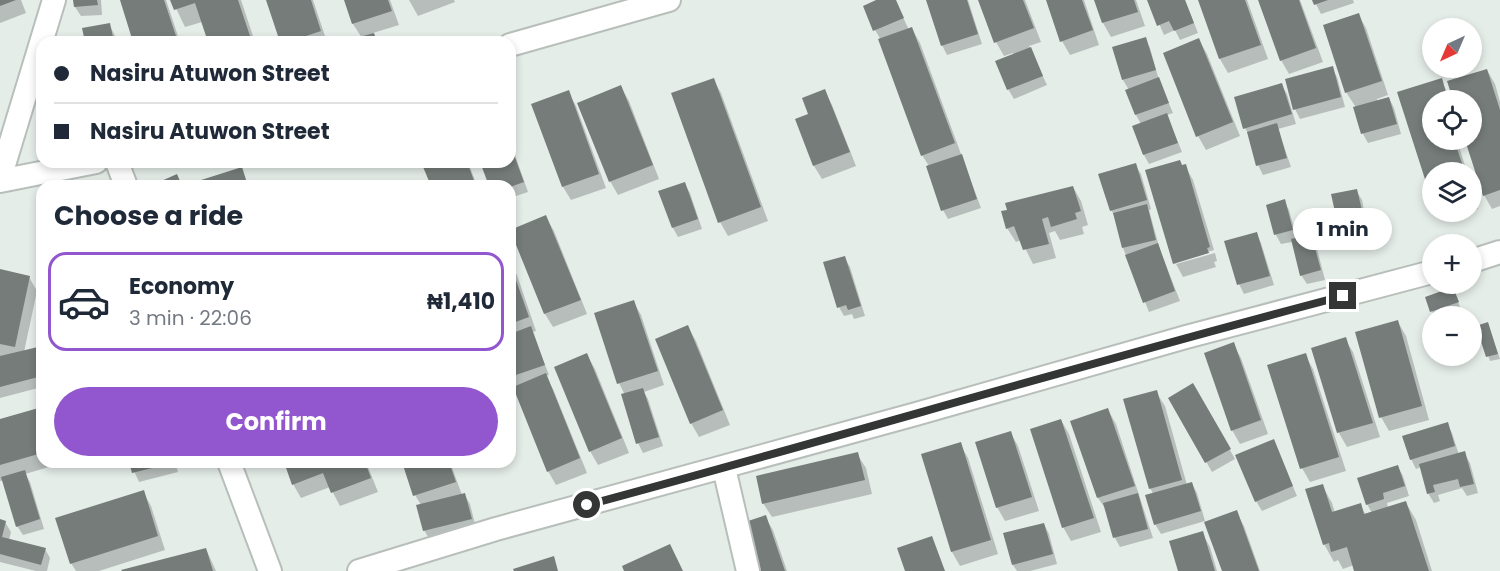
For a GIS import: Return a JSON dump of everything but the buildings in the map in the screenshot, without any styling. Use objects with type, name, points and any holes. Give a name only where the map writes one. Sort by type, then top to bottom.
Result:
[{"type":"street","points":[[43,36],[54,0]]},
{"type":"street","points":[[516,43],[669,0]]},
{"type":"street","points":[[36,60],[0,180],[64,168]]},
{"type":"street","points":[[1482,258],[1500,252]]},
{"type":"street","points":[[359,571],[496,530],[1186,337],[1422,275]]},
{"type":"street","points":[[231,468],[270,571]]},
{"type":"street","points":[[724,468],[748,571]]},
{"type":"route","points":[[587,505],[1186,337],[1343,296]]}]
